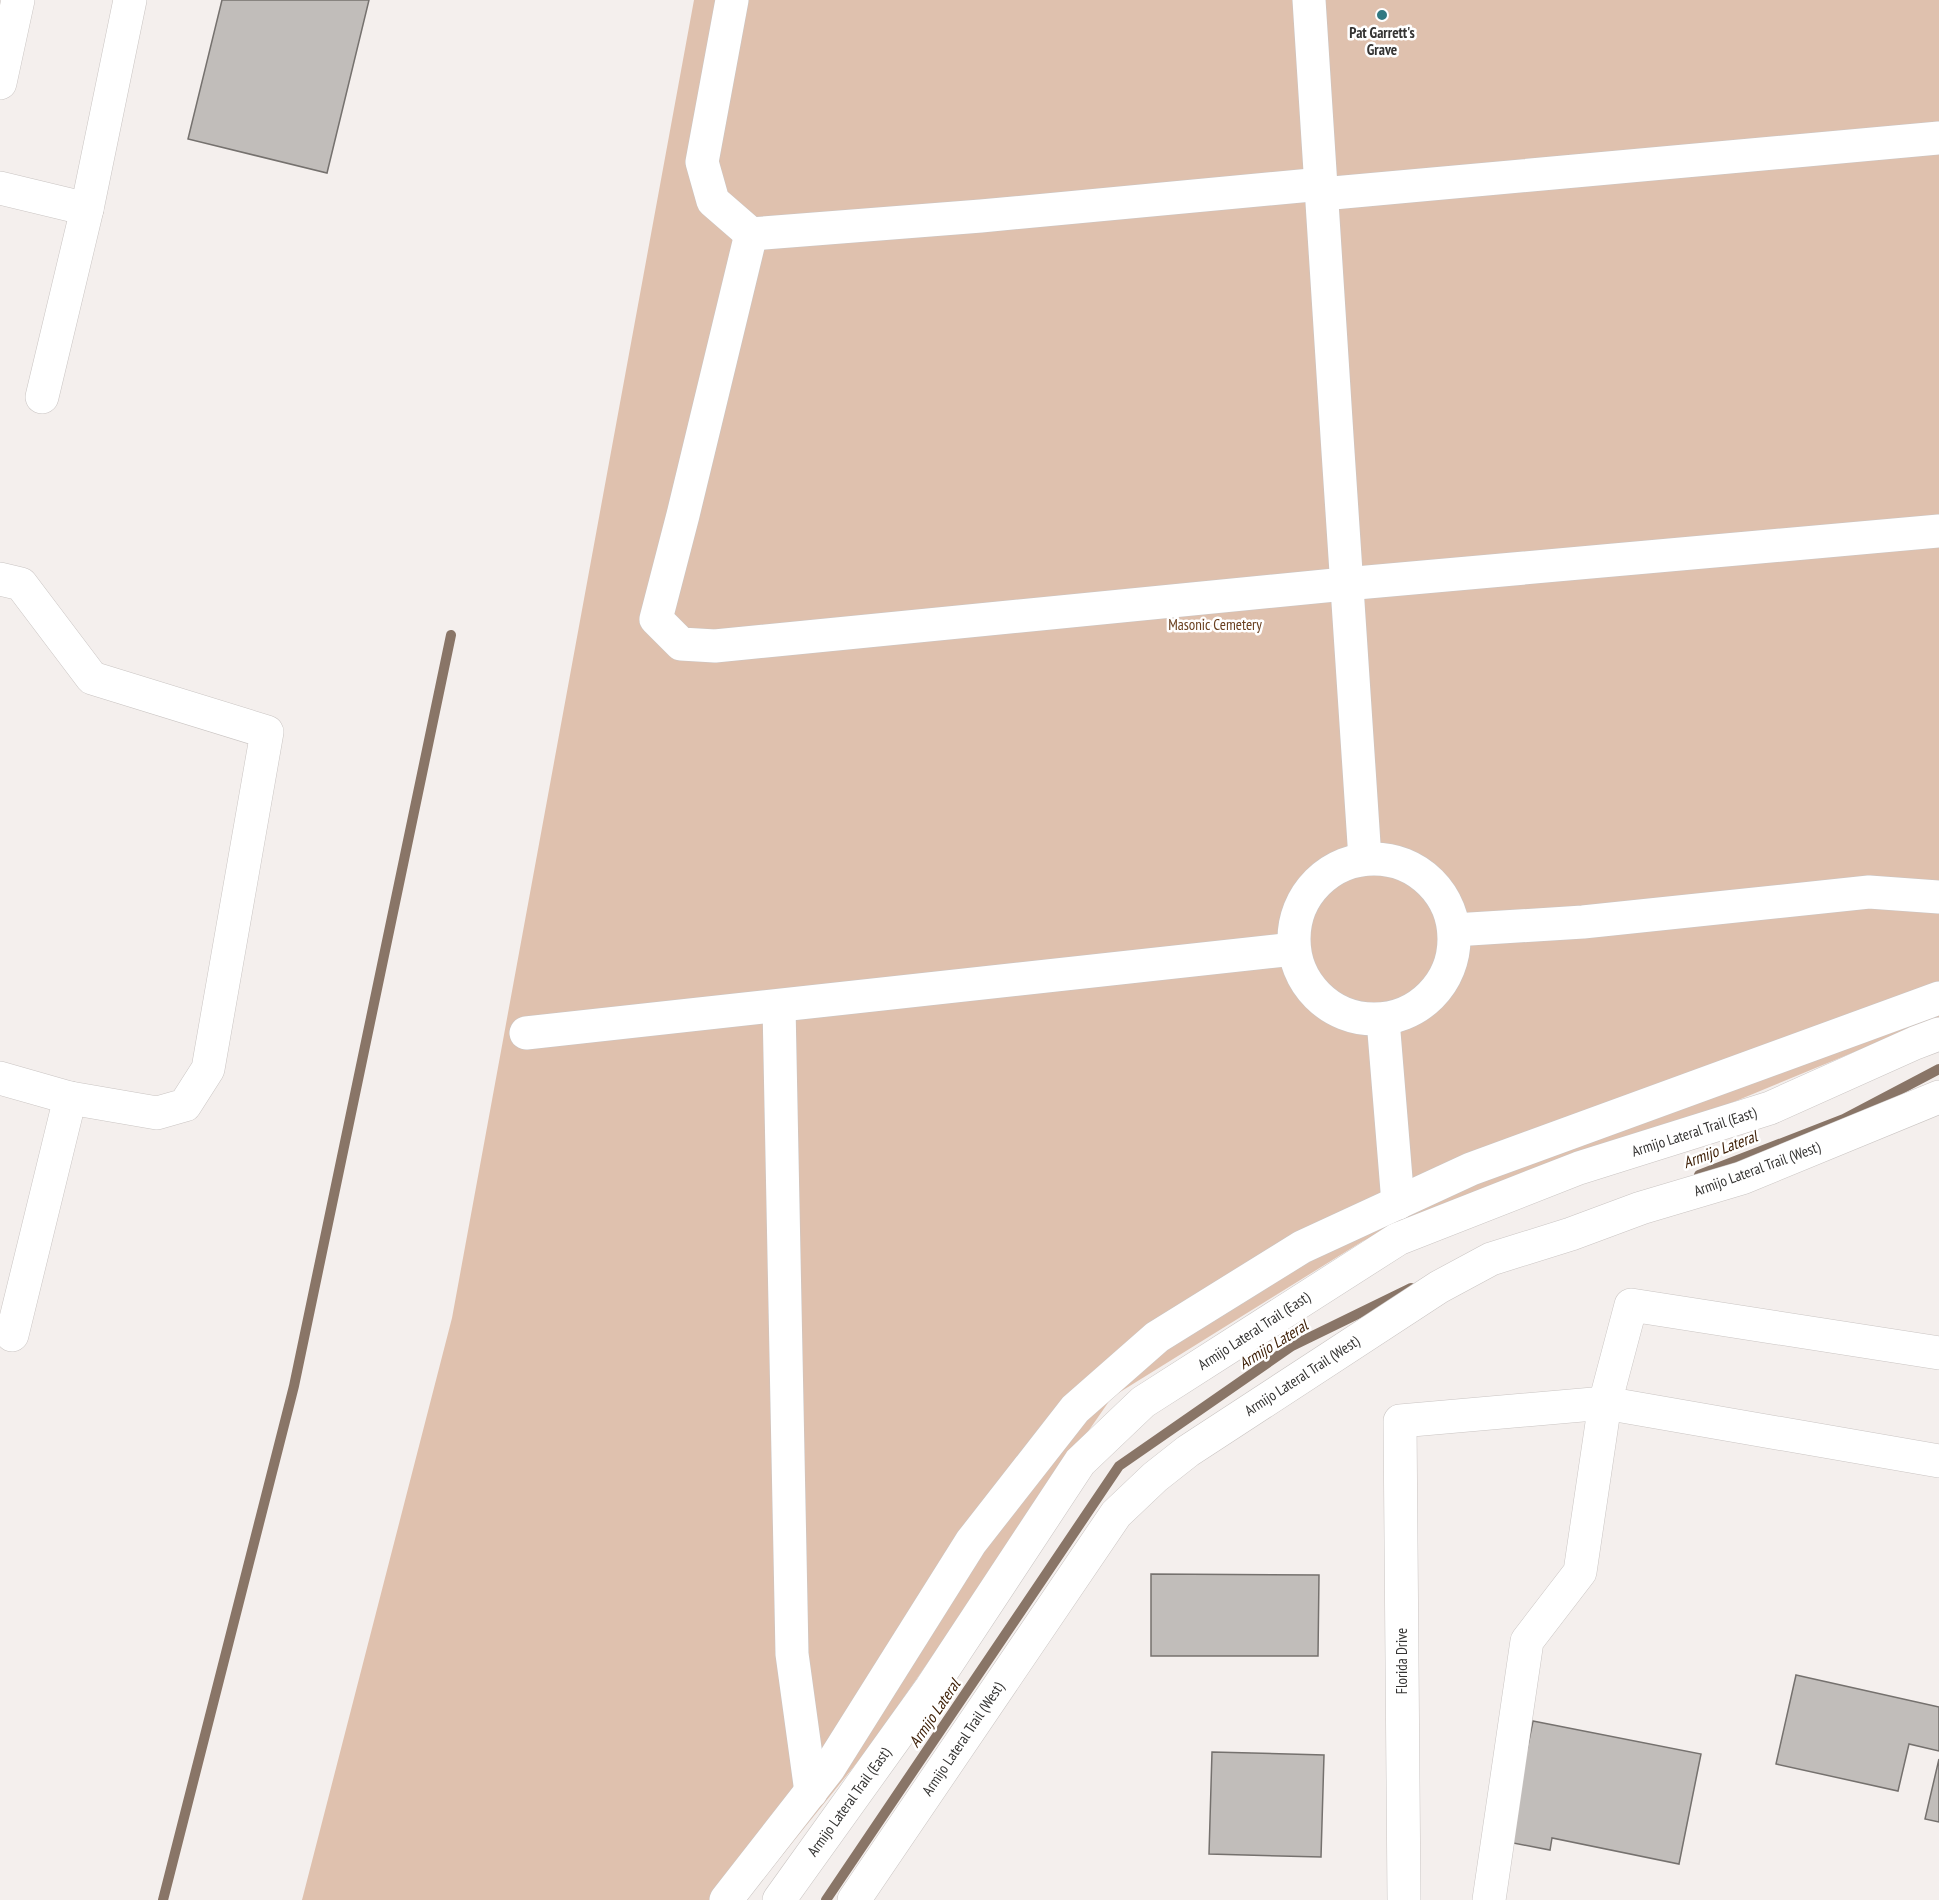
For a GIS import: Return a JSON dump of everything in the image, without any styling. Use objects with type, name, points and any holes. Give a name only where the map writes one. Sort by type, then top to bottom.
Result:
[{"type":"street","points":[[0,83],[18,0]]},
{"type":"street","points":[[42,397],[87,209],[130,0]]},
{"type":"street","points":[[732,0],[702,162],[712,201],[751,234],[1939,138]]},
{"type":"street","points":[[1309,0],[1345,584],[1365,859]]},
{"type":"street","points":[[0,188],[87,209]]},
{"type":"street","points":[[751,234],[656,619],[681,644],[715,646],[1345,584],[1939,531]]},
{"type":"street","points":[[0,579],[21,584],[92,678],[267,732],[208,1069],[185,1105],[157,1113],[70,1098],[0,1078]]},
{"type":"street","points":[[1365,859],[1396,861],[1424,876],[1445,900],[1454,930],[1452,962],[1438,990],[1413,1010],[1383,1020],[1352,1017],[1324,1003],[1303,979],[1294,949],[1296,918],[1311,889],[1335,869],[1365,859]]},
{"type":"street","points":[[1454,930],[1584,922],[1869,892],[1939,897]]},
{"type":"street","points":[[526,1033],[1294,949]]},
{"type":"street","points":[[726,1900],[829,1768],[971,1542],[1075,1409],[1157,1337],[1302,1248],[1471,1169],[1939,998]]},
{"type":"street","points":[[779,1006],[792,1654],[811,1792]]},
{"type":"street","points":[[1383,1020],[1398,1203]]},
{"type":"street","name":"Armijo Lateral Trail (East)","points":[[779,1900],[931,1688],[1080,1462],[1143,1402],[1398,1239],[1579,1168],[1770,1108],[1939,1034]]},
{"type":"street","name":"Armijo Lateral Trail (West)","points":[[854,1900],[1116,1514],[1155,1477],[1188,1451],[1439,1287],[1491,1259],[1571,1234],[1641,1208],[1742,1178],[1939,1097]]},
{"type":"street","points":[[12,1335],[70,1098]]},
{"type":"street","points":[[1489,1900],[1527,1641],[1580,1572],[1605,1403],[1631,1305],[1939,1353]]},
{"type":"street","points":[[1605,1403],[1939,1461]]},
{"type":"street","name":"Florida Drive","points":[[1404,1900],[1400,1421],[1605,1403]]},
{"type":"green space","name":"Masonic Cemetery","points":[[694,0],[1939,0],[1939,1017],[1719,1108],[1535,1168],[1363,1241],[1112,1397],[868,1749],[746,1900],[302,1900],[452,1318]]},
{"type":"building","points":[[222,0],[369,0],[327,173],[188,139]]},
{"type":"building","points":[[1151,1574],[1319,1575],[1318,1656],[1151,1656]]},
{"type":"building","points":[[1796,1675],[1939,1707],[1939,1751],[1909,1744],[1898,1791],[1776,1764]]},
{"type":"building","points":[[1533,1721],[1701,1754],[1679,1864],[1552,1838],[1550,1850],[1508,1842]]},
{"type":"building","points":[[1212,1752],[1324,1755],[1321,1857],[1209,1854]]},
{"type":"building","points":[[1939,1759],[1939,1822],[1925,1819]]},
{"type":"waterway","points":[[163,1900],[294,1386],[451,635]]},
{"type":"waterway","name":"Armijo Lateral","points":[[1699,1175],[1844,1119],[1939,1069]]},
{"type":"waterway","name":"Armijo Lateral","points":[[826,1900],[1119,1466],[1292,1346],[1411,1288]]},
{"type":"place","name":"Pat Garrett's Grave","points":[[1382,15]]}]
